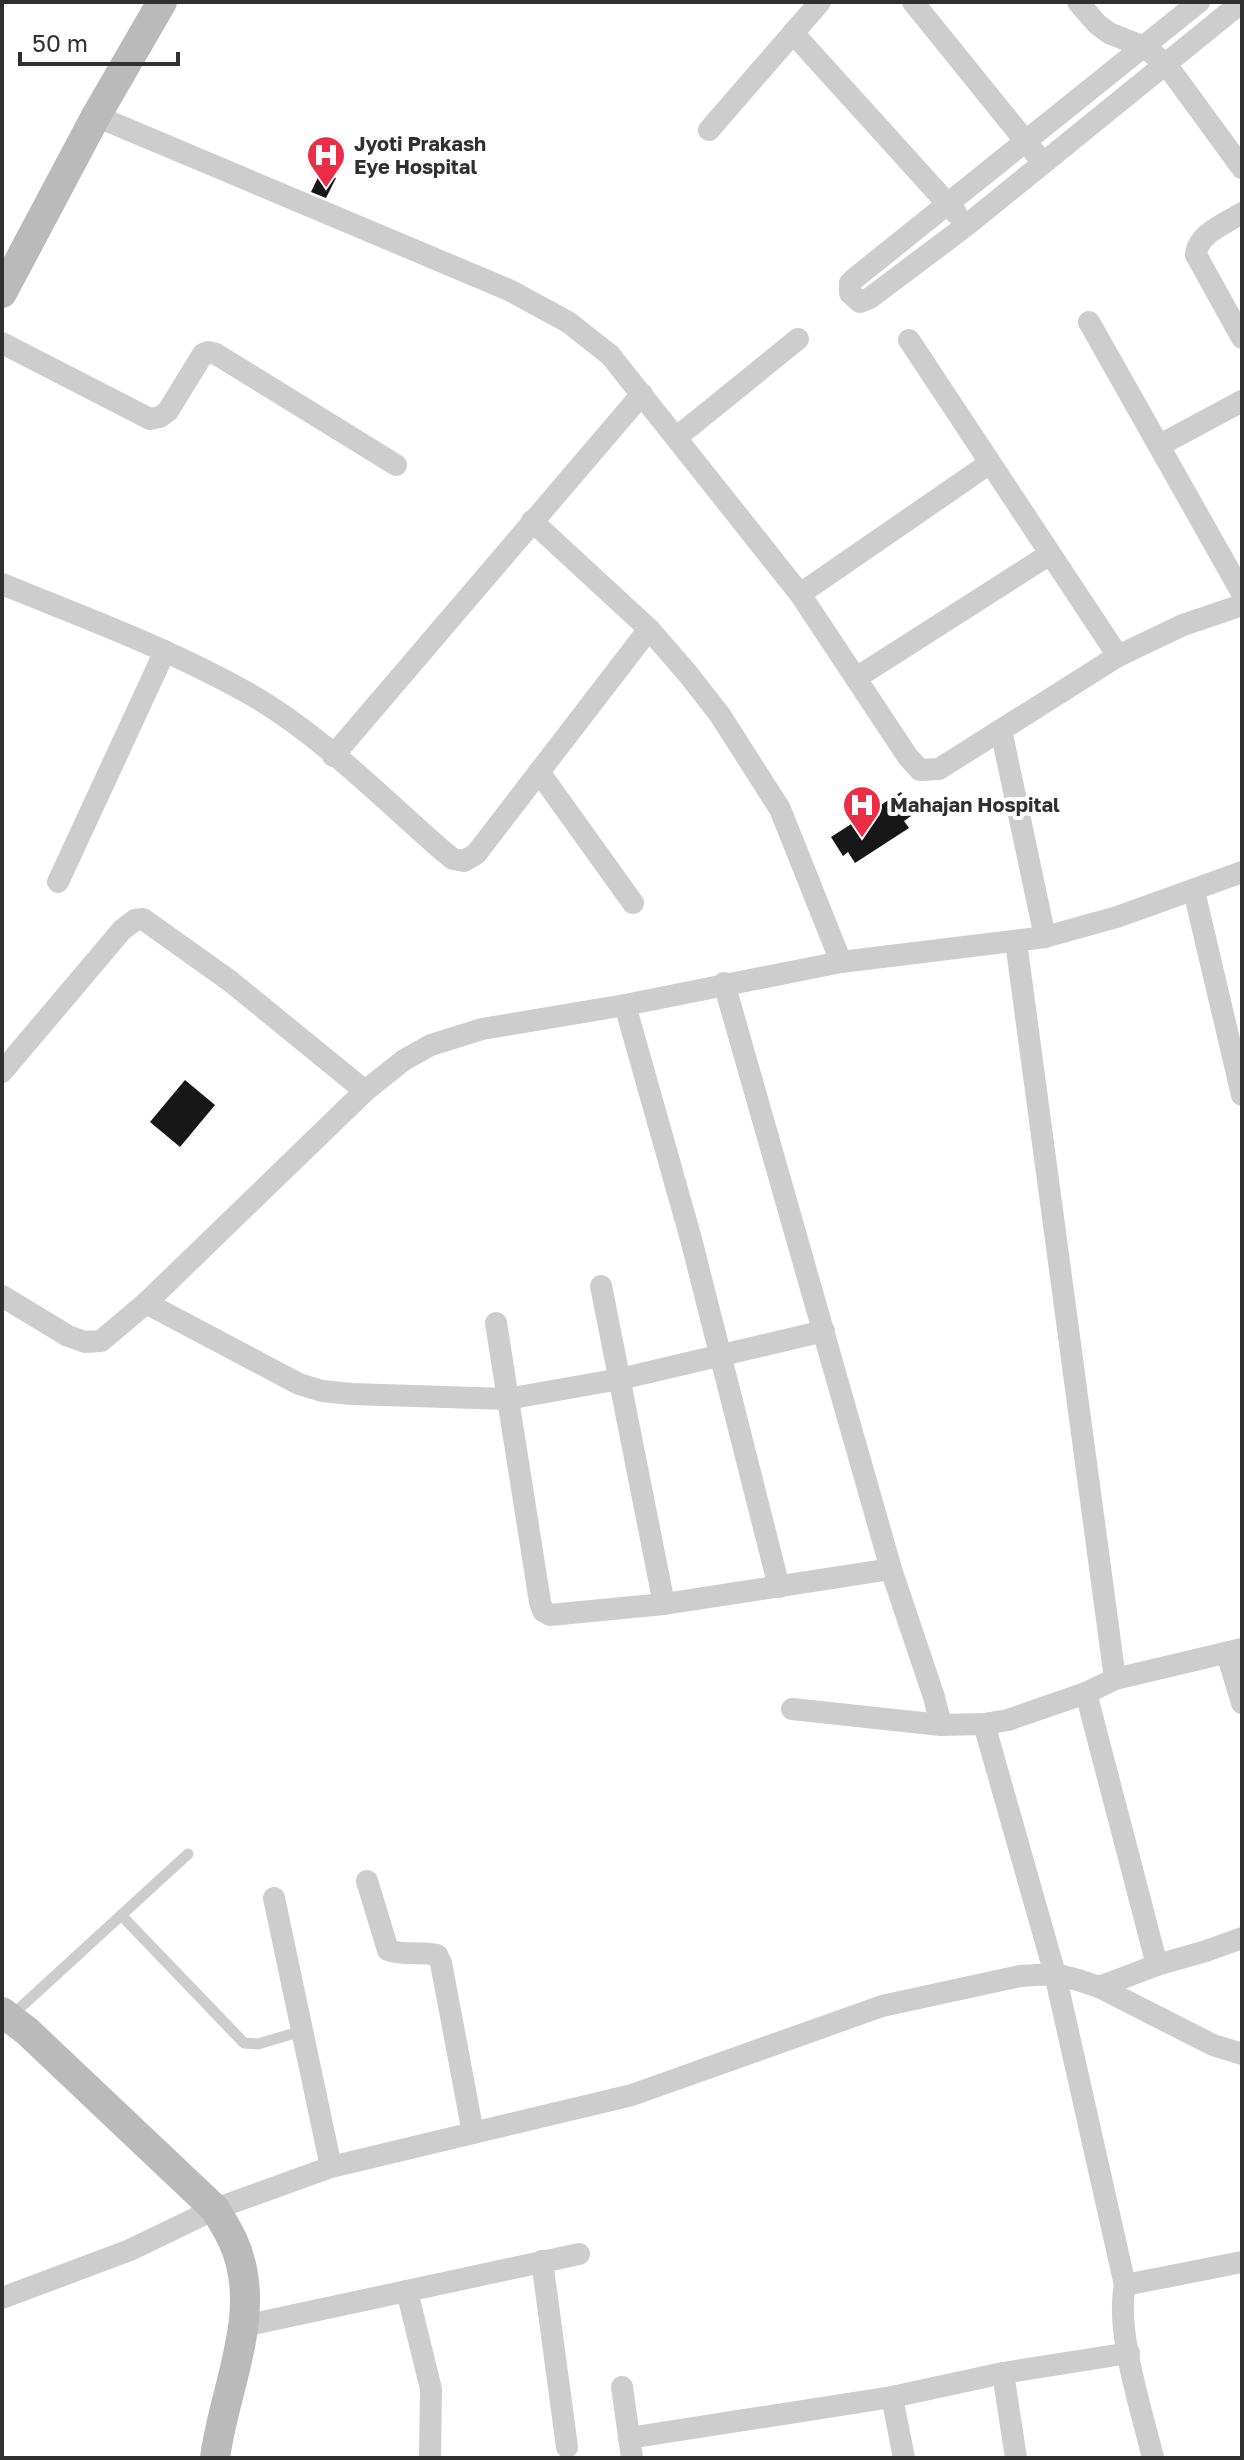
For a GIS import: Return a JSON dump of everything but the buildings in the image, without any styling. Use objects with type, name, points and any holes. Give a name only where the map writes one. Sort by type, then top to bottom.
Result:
[{"type":"street","points":[[2,293],[96,116],[162,2]]},
{"type":"street","points":[[709,130],[820,2]]},
{"type":"street","points":[[913,2],[1043,163]]},
{"type":"street","points":[[1078,2],[1109,33],[1144,47],[1166,64],[1242,168]]},
{"type":"street","points":[[1199,2],[850,283],[850,293],[855,299],[864,301],[870,298],[967,225],[1242,2]]},
{"type":"street","points":[[793,33],[967,225]]},
{"type":"street","points":[[96,116],[509,290],[568,322],[610,355],[800,594],[908,757],[920,770],[939,769],[1118,656],[1183,625],[1242,605]]},
{"type":"street","points":[[1242,213],[1204,238],[1198,244],[1196,255],[1242,338]]},
{"type":"street","points":[[1089,322],[1242,593]]},
{"type":"street","points":[[677,437],[798,339]]},
{"type":"street","points":[[909,340],[1118,656]]},
{"type":"street","points":[[2,343],[150,419],[168,411],[203,354],[216,354],[396,465]]},
{"type":"street","points":[[333,756],[642,394]]},
{"type":"street","points":[[1160,445],[1242,401]]},
{"type":"street","points":[[800,594],[990,463]]},
{"type":"street","points":[[532,521],[649,629],[720,715],[780,809],[841,962]]},
{"type":"street","points":[[856,678],[1050,554]]},
{"type":"street","points":[[2,584],[165,651],[249,694],[308,734],[453,859],[464,861],[476,854],[649,629]]},
{"type":"street","points":[[58,882],[165,651]]},
{"type":"street","points":[[1001,730],[1045,937]]},
{"type":"street","points":[[539,772],[633,903]]},
{"type":"street","points":[[5,1303],[68,1336],[85,1342],[101,1341],[146,1303],[365,1091],[404,1060],[431,1045],[482,1029],[625,1005],[841,962],[1045,937],[1117,917],[1242,872]]},
{"type":"street","points":[[1194,891],[1242,1095]]},
{"type":"street","points":[[2,1072],[122,930],[135,920],[143,919],[230,981],[365,1091]]},
{"type":"street","points":[[1016,942],[1115,1679]]},
{"type":"street","points":[[724,983],[891,1569],[941,1725]]},
{"type":"street","points":[[625,1005],[721,1356],[779,1587]]},
{"type":"street","points":[[601,1286],[664,1604]]},
{"type":"street","points":[[146,1303],[299,1384],[322,1391],[352,1394],[507,1399],[620,1379],[824,1331]]},
{"type":"street","points":[[496,1323],[543,1611],[560,1616],[664,1604],[891,1569]]},
{"type":"street","points":[[792,1709],[941,1725],[984,1724],[1008,1720],[1086,1693],[1115,1679],[1234,1651],[1242,1703]]},
{"type":"street","points":[[1086,1693],[1157,1965]]},
{"type":"street","points":[[984,1724],[1055,1974],[1125,2285],[1121,2301],[1129,2353],[1153,2458]]},
{"type":"street","points":[[367,1881],[388,1950],[400,1955],[437,1955],[441,1963],[473,2133]]},
{"type":"street","points":[[274,1898],[331,2167]]},
{"type":"street","points":[[1099,1987],[1242,1938]]},
{"type":"street","points":[[2,2298],[130,2250],[215,2209],[331,2167],[632,2095],[882,2006],[1020,1976],[1055,1974],[1099,1987],[1167,2024],[1213,2045],[1242,2054]]},
{"type":"street","points":[[6,2015],[28,2032],[215,2209],[233,2240],[242,2266],[246,2296],[244,2326],[215,2458]]},
{"type":"street","points":[[244,2326],[579,2254]]},
{"type":"street","points":[[542,2261],[567,2447]]},
{"type":"street","points":[[1125,2285],[1242,2262]]},
{"type":"street","points":[[407,2291],[431,2389],[430,2458]]},
{"type":"street","points":[[622,2387],[631,2448],[1003,2373],[1129,2353]]},
{"type":"street","points":[[1003,2373],[1016,2458]]},
{"type":"street","points":[[892,2397],[904,2458]]},
{"type":"lane","points":[[6,2015],[188,1854]]},
{"type":"lane","points":[[121,1915],[244,2043],[258,2044],[302,2031]]},
{"type":"place","name":"Jyoti Prakash Eye Hospital","points":[[326,189]]},
{"type":"place","name":"Mahajan Hospital","points":[[862,839]]}]
